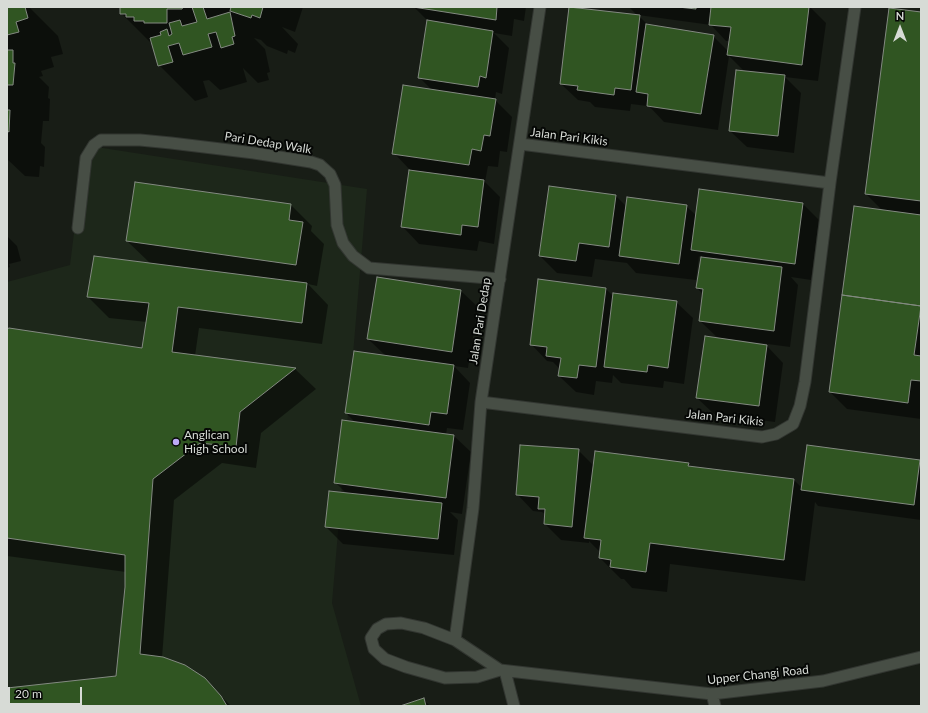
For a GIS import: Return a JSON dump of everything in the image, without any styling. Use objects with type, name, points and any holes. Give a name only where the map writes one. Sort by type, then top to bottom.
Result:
[{"type":"street","name":"Jalan Pari Dedap","points":[[455,640],[472,508],[481,402],[540,7]]},
{"type":"street","name":"Jalan Pari Kikis","points":[[481,402],[762,437],[776,434],[792,424],[800,406],[805,382],[830,183],[855,7]]},
{"type":"street","name":"Pari Dedap Walk","points":[[78,228],[86,158],[94,145],[101,140],[140,140],[179,144],[275,156],[320,165],[330,174],[335,185],[337,225],[343,243],[353,256],[369,268],[500,279]]},
{"type":"street","name":"Jalan Pari Kikis","points":[[520,144],[830,183]]},
{"type":"street","name":"Upper Changi Road","points":[[503,670],[455,640],[424,628],[401,623],[386,624],[377,630],[372,638],[374,649],[385,659],[406,667],[445,678],[478,677],[503,670],[712,694],[823,681],[921,657]]},
{"type":"street","points":[[503,670],[514,706]]},
{"type":"street","points":[[712,694],[715,706]]},
{"type":"shaded area","name":"Anglican High School","points":[[90,146],[367,189],[332,603],[361,706],[7,706],[7,282],[70,265],[78,201]]},
{"type":"building","points":[[7,7],[25,7],[28,18],[16,22],[19,32],[7,35]]},
{"type":"building","points":[[120,7],[183,7],[182,9],[167,9],[167,23],[144,23],[144,21],[134,21],[134,17],[126,17],[126,14],[120,14]]},
{"type":"building","points":[[192,7],[203,7],[207,19],[230,12],[235,36],[232,37],[234,44],[221,48],[216,32],[208,34],[212,47],[183,55],[179,43],[168,46],[173,62],[158,66],[150,38],[161,35],[160,32],[167,29],[169,36],[172,34],[169,23],[180,20],[182,26],[197,22]]},
{"type":"building","points":[[231,7],[263,7],[260,18],[252,15],[251,18],[230,11]]},
{"type":"building","points":[[413,7],[497,7],[496,20]]},
{"type":"building","points":[[569,7],[640,15],[631,90],[615,88],[614,95],[577,90],[578,86],[560,84]]},
{"type":"building","points":[[678,7],[696,7],[696,9]]},
{"type":"building","points":[[711,7],[809,7],[802,65],[727,55],[731,27],[709,25]]},
{"type":"building","points":[[889,8],[921,12],[921,201],[865,194]]},
{"type":"building","points":[[427,20],[493,31],[486,78],[480,76],[478,87],[418,78]]},
{"type":"building","points":[[646,24],[714,35],[701,114],[647,106],[648,94],[636,92]]},
{"type":"building","points":[[7,50],[13,50],[13,63],[15,63],[13,85],[7,85]]},
{"type":"building","points":[[736,70],[785,75],[778,136],[729,131]]},
{"type":"building","points":[[403,85],[496,99],[490,136],[484,135],[481,151],[472,149],[469,165],[392,154]]},
{"type":"building","points":[[7,110],[10,110],[9,132],[7,131]]},
{"type":"building","points":[[409,170],[484,180],[478,227],[462,225],[461,235],[401,227]]},
{"type":"building","points":[[135,182],[291,204],[289,220],[303,222],[296,265],[126,241]]},
{"type":"building","points":[[549,186],[616,195],[609,247],[579,243],[576,261],[539,256]]},
{"type":"building","points":[[699,189],[803,203],[795,264],[691,250]]},
{"type":"building","points":[[627,197],[687,205],[679,264],[619,256]]},
{"type":"building","points":[[854,206],[921,215],[921,306],[842,295]]},
{"type":"building","points":[[94,256],[307,283],[302,323],[178,307],[172,352],[296,368],[240,412],[236,447],[200,443],[153,479],[140,654],[163,657],[185,665],[205,678],[221,696],[227,706],[7,706],[7,688],[116,676],[125,587],[125,555],[7,538],[7,329],[9,328],[142,348],[149,303],[87,297]]},
{"type":"building","points":[[701,257],[782,267],[774,331],[699,321],[703,289],[696,288]]},
{"type":"building","points":[[377,277],[461,290],[452,352],[367,339]]},
{"type":"building","points":[[538,279],[606,288],[596,367],[579,365],[577,378],[558,376],[561,358],[546,356],[547,347],[530,345]]},
{"type":"building","points":[[613,293],[677,301],[668,368],[648,365],[647,372],[604,367]]},
{"type":"building","points":[[842,295],[921,306],[914,355],[921,356],[921,381],[911,380],[908,403],[829,392]]},
{"type":"building","points":[[705,336],[767,345],[759,406],[696,398]]},
{"type":"building","points":[[354,351],[454,365],[447,414],[431,412],[429,425],[345,413]]},
{"type":"building","points":[[342,420],[454,435],[446,498],[334,483]]},
{"type":"building","points":[[520,445],[579,449],[572,527],[544,524],[545,509],[538,509],[539,497],[516,495]]},
{"type":"building","points":[[807,445],[920,460],[914,505],[801,490]]},
{"type":"building","points":[[595,451],[689,463],[688,466],[794,479],[784,560],[650,543],[646,572],[610,567],[611,560],[599,558],[601,540],[584,538]]},
{"type":"building","points":[[329,491],[442,503],[438,539],[325,527]]},
{"type":"building","points":[[424,698],[426,706],[400,706]]},
{"type":"place","name":"Anglican High School","points":[[176,442]]}]
